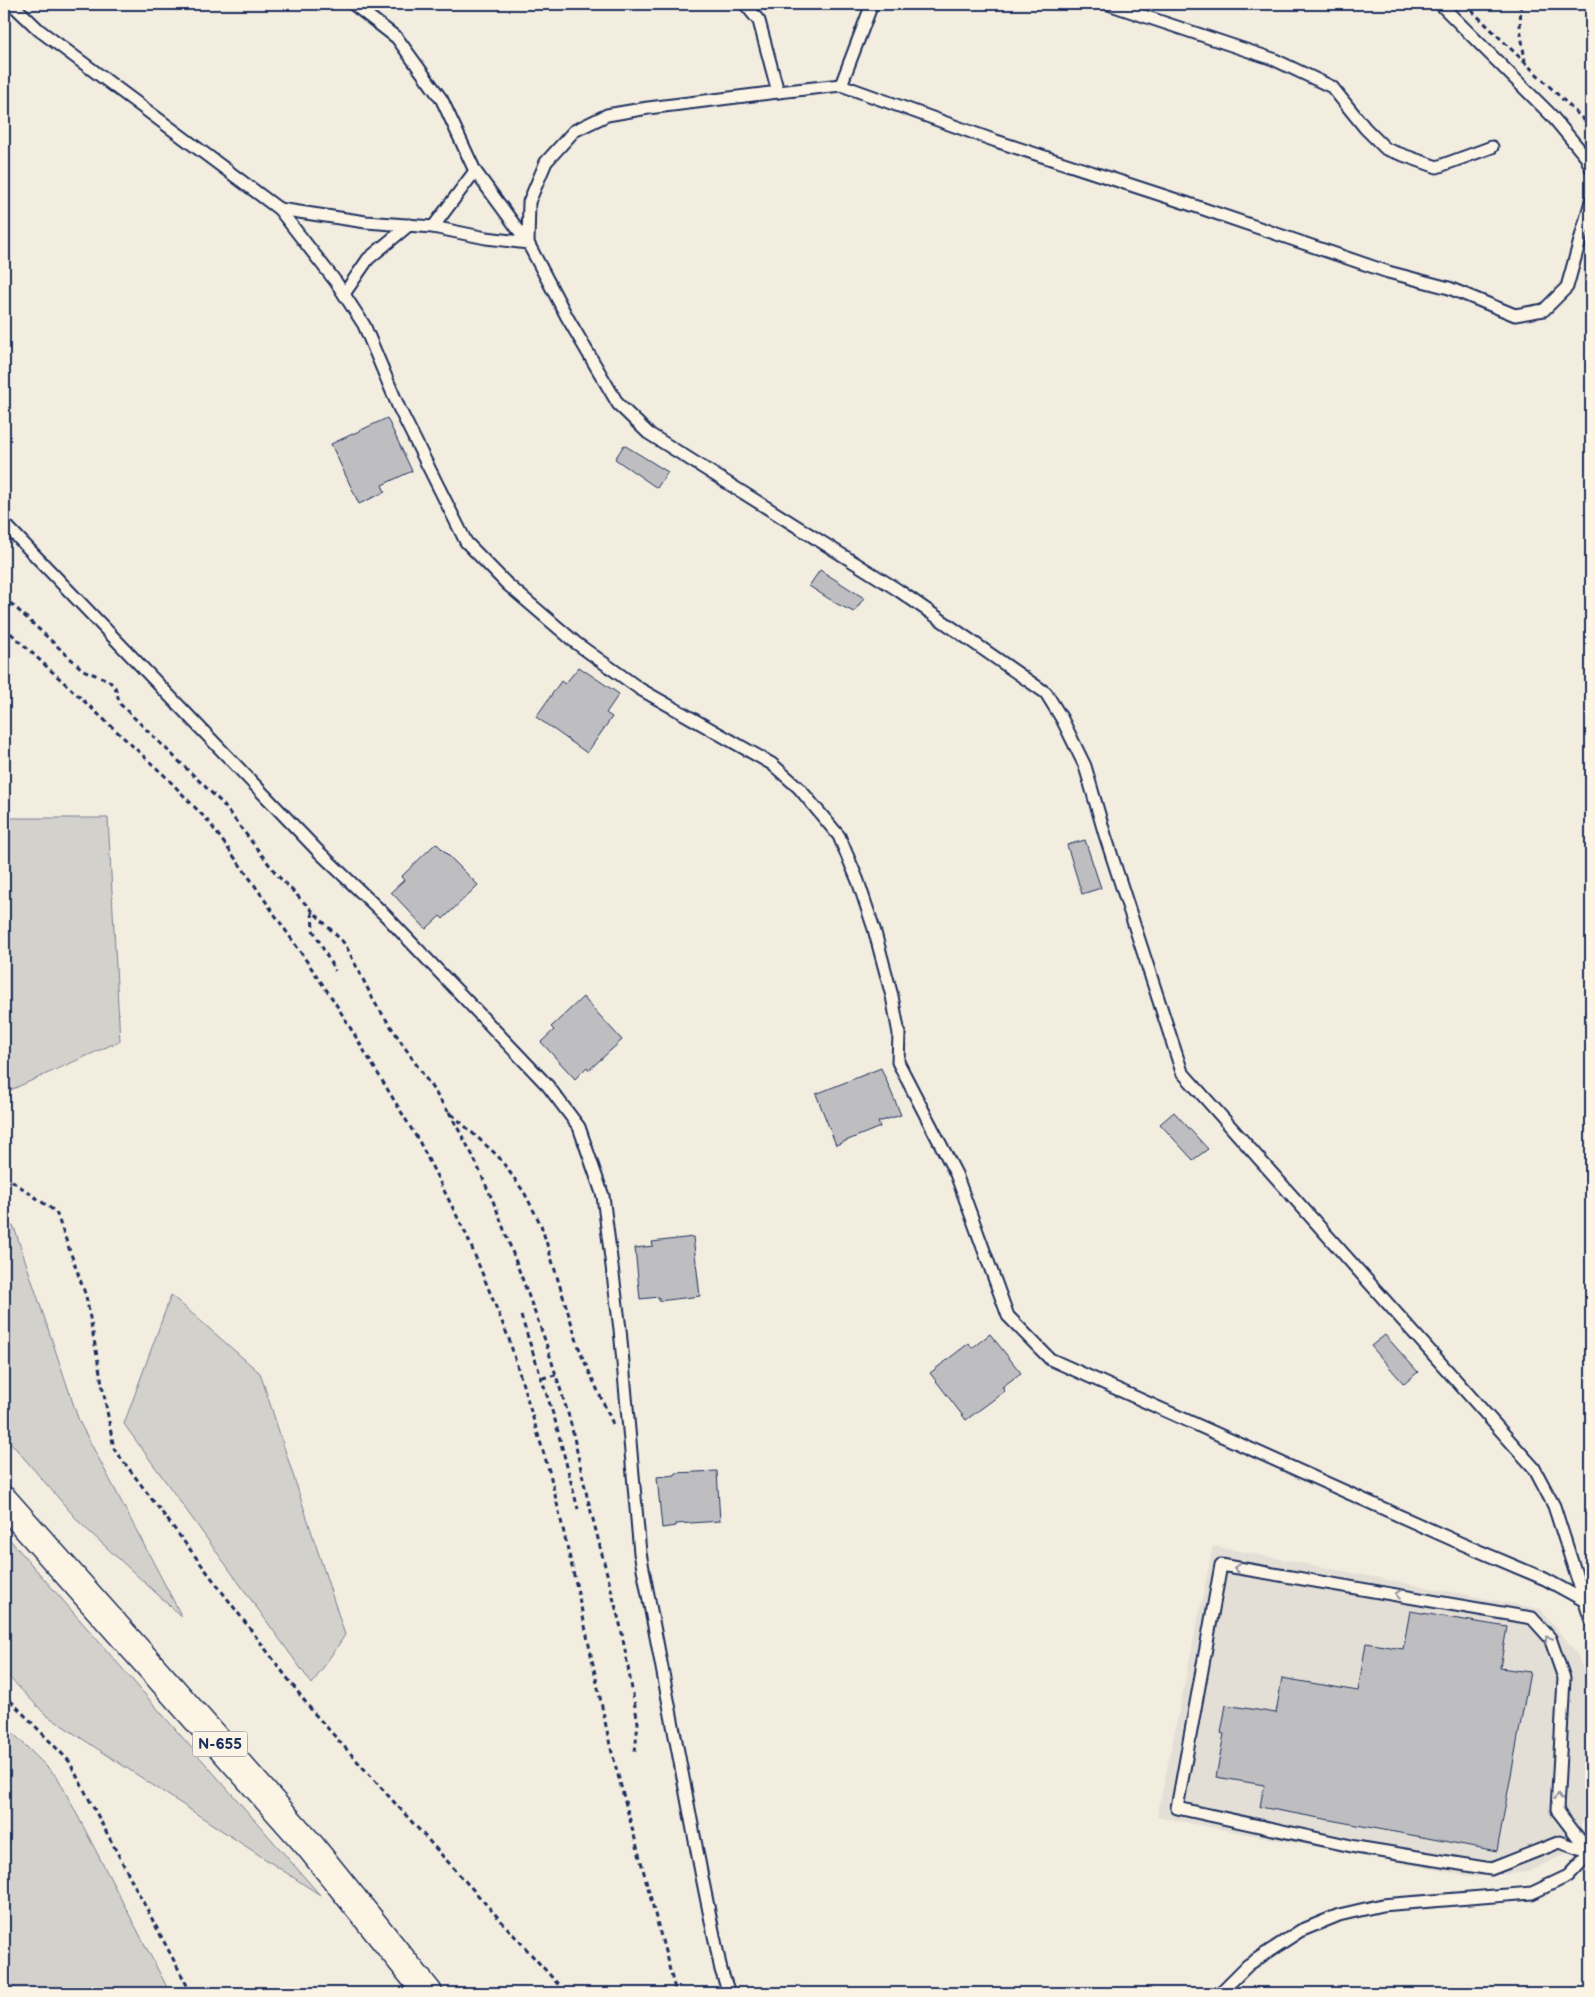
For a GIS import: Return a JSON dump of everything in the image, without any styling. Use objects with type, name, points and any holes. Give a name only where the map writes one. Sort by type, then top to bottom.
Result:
[{"type":"highway","name":"N-655","points":[[4,1501],[310,1846],[428,1993]]},
{"type":"lane","points":[[12,4],[39,30],[279,209],[344,294],[364,324],[399,408],[466,542],[507,584],[576,643],[640,689],[772,764],[799,788],[839,836],[858,881],[887,977],[899,1034],[898,1062],[956,1174],[1008,1316],[1050,1359],[1544,1579],[1585,1601]]},
{"type":"lane","points":[[353,4],[397,38],[442,100],[475,171],[528,243],[567,317],[618,404],[648,433],[898,590],[1046,693],[1062,719],[1085,766],[1108,845],[1182,1072],[1534,1468],[1554,1506],[1591,1621]]},
{"type":"lane","points":[[745,4],[759,21],[778,92]]},
{"type":"lane","points":[[841,85],[872,4]]},
{"type":"lane","points":[[1108,4],[1273,59],[1332,87],[1365,128],[1386,149],[1437,167],[1492,147]]},
{"type":"lane","points":[[1440,4],[1551,115],[1586,157],[1591,168]]},
{"type":"lane","points":[[528,243],[530,202],[546,162],[574,131],[607,115],[648,108],[841,85],[996,141],[1388,272],[1449,288],[1515,315],[1544,310],[1568,288],[1591,201]]},
{"type":"lane","points":[[433,227],[475,171]]},
{"type":"lane","points":[[279,209],[366,222],[433,227],[486,238],[528,243]]},
{"type":"lane","points":[[344,294],[368,259],[409,225]]},
{"type":"lane","points":[[4,523],[318,851],[385,915],[542,1079],[579,1127],[603,1196],[620,1329],[642,1563],[702,1877],[721,1970],[729,1993]]},
{"type":"lane","points":[[1221,1566],[1532,1618],[1550,1638],[1564,1678],[1557,1810],[1591,1852],[1560,1842],[1491,1869],[1356,1847],[1177,1808],[1221,1566]]},
{"type":"lane","points":[[1220,1993],[1248,1965],[1300,1931],[1339,1915],[1382,1906],[1532,1893],[1568,1876],[1591,1852]]},
{"type":"path","points":[[1465,4],[1591,127]]},
{"type":"path","points":[[1520,4],[1520,28],[1525,62]]},
{"type":"path","points":[[4,597],[83,670],[108,680],[115,688],[120,704],[222,803],[278,876],[345,944],[374,1003],[447,1110],[473,1156],[496,1208],[545,1340],[570,1420],[587,1496],[621,1628],[638,1723],[635,1752]]},
{"type":"path","points":[[4,627],[165,776],[208,821],[257,888],[334,1001],[420,1143],[467,1236],[509,1339],[550,1474],[577,1588],[610,1745],[676,1993]]},
{"type":"path","points":[[312,912],[313,930],[335,972]]},
{"type":"path","points":[[447,1110],[498,1156],[524,1192],[541,1226],[581,1354],[610,1422],[630,1450]]},
{"type":"path","points":[[4,1178],[11,1180],[56,1212],[86,1296],[114,1449],[312,1712],[566,1993]]},
{"type":"path","points":[[521,1316],[542,1378],[578,1509]]},
{"type":"path","points":[[542,1378],[556,1376]]},
{"type":"path","points":[[4,1694],[69,1761],[191,1993]]},
{"type":"shaded area","points":[[4,818],[108,818],[120,1041],[4,1093]]},
{"type":"shaded area","points":[[4,1221],[14,1227],[79,1421],[182,1617],[80,1523],[4,1435]]},
{"type":"shaded area","points":[[171,1295],[260,1373],[345,1635],[312,1684],[124,1424]]},
{"type":"shaded area","points":[[4,1533],[320,1895],[46,1715],[4,1672]]},
{"type":"shaded area","points":[[1213,1546],[1540,1609],[1576,1652],[1591,1689],[1591,1805],[1567,1853],[1529,1872],[1474,1877],[1157,1817]]},
{"type":"shaded area","points":[[4,1724],[58,1778],[170,1993],[4,1993]]},
{"type":"building","points":[[387,418],[412,471],[382,485],[385,492],[359,504],[331,444]]},
{"type":"building","points":[[624,445],[668,472],[657,488],[615,459]]},
{"type":"building","points":[[820,570],[864,598],[854,612],[837,604],[809,586]]},
{"type":"building","points":[[579,667],[619,694],[606,713],[612,717],[587,753],[536,717],[561,681],[565,684]]},
{"type":"building","points":[[1085,840],[1101,888],[1082,894],[1067,845]]},
{"type":"building","points":[[436,843],[478,885],[443,919],[440,916],[426,929],[391,892],[404,880],[401,877]]},
{"type":"building","points":[[583,997],[622,1040],[589,1070],[587,1067],[575,1079],[541,1042],[554,1030],[551,1027]]},
{"type":"building","points":[[881,1068],[901,1115],[878,1122],[880,1127],[836,1145],[816,1094]]},
{"type":"building","points":[[1174,1112],[1208,1149],[1193,1160],[1160,1124]]},
{"type":"building","points":[[693,1237],[700,1296],[659,1301],[659,1297],[640,1299],[635,1248],[653,1246],[652,1242]]},
{"type":"building","points":[[990,1334],[1021,1373],[1002,1387],[1005,1391],[966,1420],[930,1373],[969,1343],[972,1348]]},
{"type":"building","points":[[1385,1335],[1418,1372],[1404,1384],[1371,1346]]},
{"type":"building","points":[[717,1471],[720,1521],[676,1524],[676,1526],[662,1528],[657,1477],[675,1475],[675,1473]]},
{"type":"building","points":[[1410,1611],[1507,1627],[1500,1668],[1530,1672],[1497,1851],[1260,1807],[1264,1785],[1216,1777],[1224,1734],[1221,1733],[1226,1705],[1276,1713],[1282,1678],[1358,1691],[1366,1643],[1403,1649]]}]
